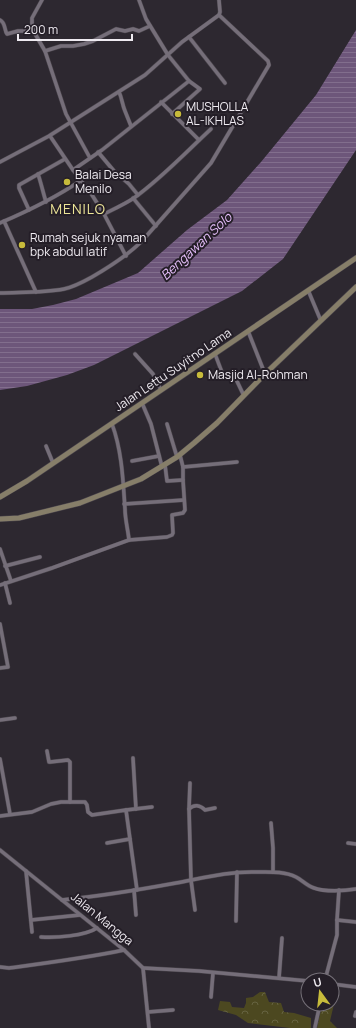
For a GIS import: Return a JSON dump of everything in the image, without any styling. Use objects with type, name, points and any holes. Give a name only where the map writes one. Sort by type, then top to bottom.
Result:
[{"type":"main road","name":"Jalan Lettu Suyitno Lama","points":[[0,497],[27,481],[112,424],[356,258]]},
{"type":"main road","points":[[0,519],[19,518],[80,503],[141,479],[163,466],[178,456],[217,423],[265,374],[356,287]]},
{"type":"street","points":[[42,0],[32,18],[33,31],[45,51],[66,114],[90,158]]},
{"type":"street","points":[[139,0],[146,19],[168,55],[189,81],[200,89],[172,114]]},
{"type":"street","points":[[0,162],[50,136],[145,75],[189,37],[219,15],[219,0]]},
{"type":"street","points":[[0,293],[36,292],[65,289],[74,286],[110,267],[126,256],[142,241],[213,159],[269,64],[219,15]]},
{"type":"street","points":[[0,20],[4,25],[7,34],[18,31],[33,31]]},
{"type":"street","points":[[45,51],[61,46],[84,44],[116,29],[125,31],[133,29],[138,31],[150,26]]},
{"type":"street","points":[[189,37],[225,83]]},
{"type":"street","points":[[73,170],[189,81]]},
{"type":"street","points":[[118,92],[122,98],[122,102],[131,126]]},
{"type":"street","points":[[161,102],[199,140]]},
{"type":"street","points":[[104,214],[138,195],[161,177],[211,129]]},
{"type":"street","points":[[50,136],[80,181],[92,195],[104,214],[126,256]]},
{"type":"street","points":[[98,152],[114,172],[129,184],[138,195]]},
{"type":"street","points":[[28,210],[18,186],[65,159]]},
{"type":"street","points":[[38,174],[46,202]]},
{"type":"street","points":[[0,223],[46,202],[80,181]]},
{"type":"street","points":[[133,198],[156,226]]},
{"type":"street","points":[[4,221],[36,292]]},
{"type":"street","points":[[308,290],[321,322]]},
{"type":"street","points":[[248,331],[265,374]]},
{"type":"street","points":[[136,354],[153,374],[161,390]]},
{"type":"street","points":[[215,354],[223,375],[236,378],[244,396]]},
{"type":"street","points":[[142,403],[151,424],[167,481],[182,480]]},
{"type":"street","points":[[112,424],[118,442],[129,540]]},
{"type":"street","points":[[0,585],[129,540],[167,537],[172,535],[172,516],[184,512],[185,510],[182,480],[183,467],[167,424]]},
{"type":"street","points":[[46,446],[53,463]]},
{"type":"street","points":[[132,461],[159,456]]},
{"type":"street","points":[[183,467],[237,462]]},
{"type":"street","points":[[124,504],[184,500]]},
{"type":"street","points":[[0,550],[11,581]]},
{"type":"street","points":[[6,566],[40,557]]},
{"type":"street","points":[[5,583],[10,603]]},
{"type":"street","points":[[0,624],[8,667],[0,668]]},
{"type":"street","points":[[0,720],[15,718]]},
{"type":"street","points":[[47,751],[48,762],[68,760],[70,762],[70,802]]},
{"type":"street","points":[[132,758],[136,809]]},
{"type":"street","points":[[0,762],[10,814]]},
{"type":"street","points":[[190,783],[189,809],[191,880],[195,910]]},
{"type":"street","points":[[0,816],[32,812],[51,804],[70,802],[85,802],[88,812],[92,815],[152,807]]},
{"type":"street","points":[[189,809],[197,806],[207,810],[215,808]]},
{"type":"street","points":[[126,810],[135,890],[136,915]]},
{"type":"street","points":[[271,823],[273,872]]},
{"type":"street","points":[[107,843],[130,839]]},
{"type":"street","points":[[348,843],[356,844]]},
{"type":"street","name":"Jalan Mangga","points":[[0,850],[124,950],[143,968]]},
{"type":"street","points":[[26,871],[32,932]]},
{"type":"street","points":[[236,921],[237,872]]},
{"type":"street","points":[[62,900],[135,890],[237,872],[273,872],[294,876],[314,888],[327,890],[356,889]]},
{"type":"street","points":[[327,972],[337,935],[339,890]]},
{"type":"street","points":[[31,920],[80,915]]},
{"type":"street","points":[[337,920],[356,922]]},
{"type":"street","points":[[41,937],[49,938],[84,933],[90,932],[97,928]]},
{"type":"street","points":[[279,978],[282,938]]},
{"type":"street","points":[[0,967],[9,968],[99,956],[124,950]]},
{"type":"street","points":[[149,1028],[143,968],[213,972],[241,976],[300,980]]},
{"type":"street","points":[[211,997],[213,972]]},
{"type":"street","points":[[340,985],[356,987]]},
{"type":"street","points":[[148,1012],[173,1010]]},
{"type":"street","points":[[315,1026],[318,1012]]},
{"type":"street","points":[[355,1016],[356,1012]]},
{"type":"green space","points":[[260,992],[265,992],[269,1002],[281,1003],[284,1012],[311,1018],[311,1028],[290,1028],[248,1023],[236,1015],[218,1010],[220,1001],[230,1002],[232,1007],[244,1008],[246,998],[253,997]]},
{"type":"green space","points":[[320,1012],[332,1012],[330,1021],[337,1028],[317,1028]]},
{"type":"water","name":"Bengawan Solo","points":[[356,30],[356,150],[283,259],[242,291],[94,365],[67,375],[27,386],[0,390],[0,309],[32,309],[76,299],[138,273],[187,230],[227,200],[261,162],[316,95]]},
{"type":"place","name":"MUSHOLLA AL-IKHLAS","points":[[178,114]]},
{"type":"place","name":"Balai Desa Menilo","points":[[67,182]]},
{"type":"place","name":"Rumah sejuk nyaman bpk abdul latif","points":[[22,245]]},
{"type":"place","name":"Masjid Al-Rohman","points":[[200,375]]},
{"type":"district","name":"MENILO","points":[[78,209]]}]
